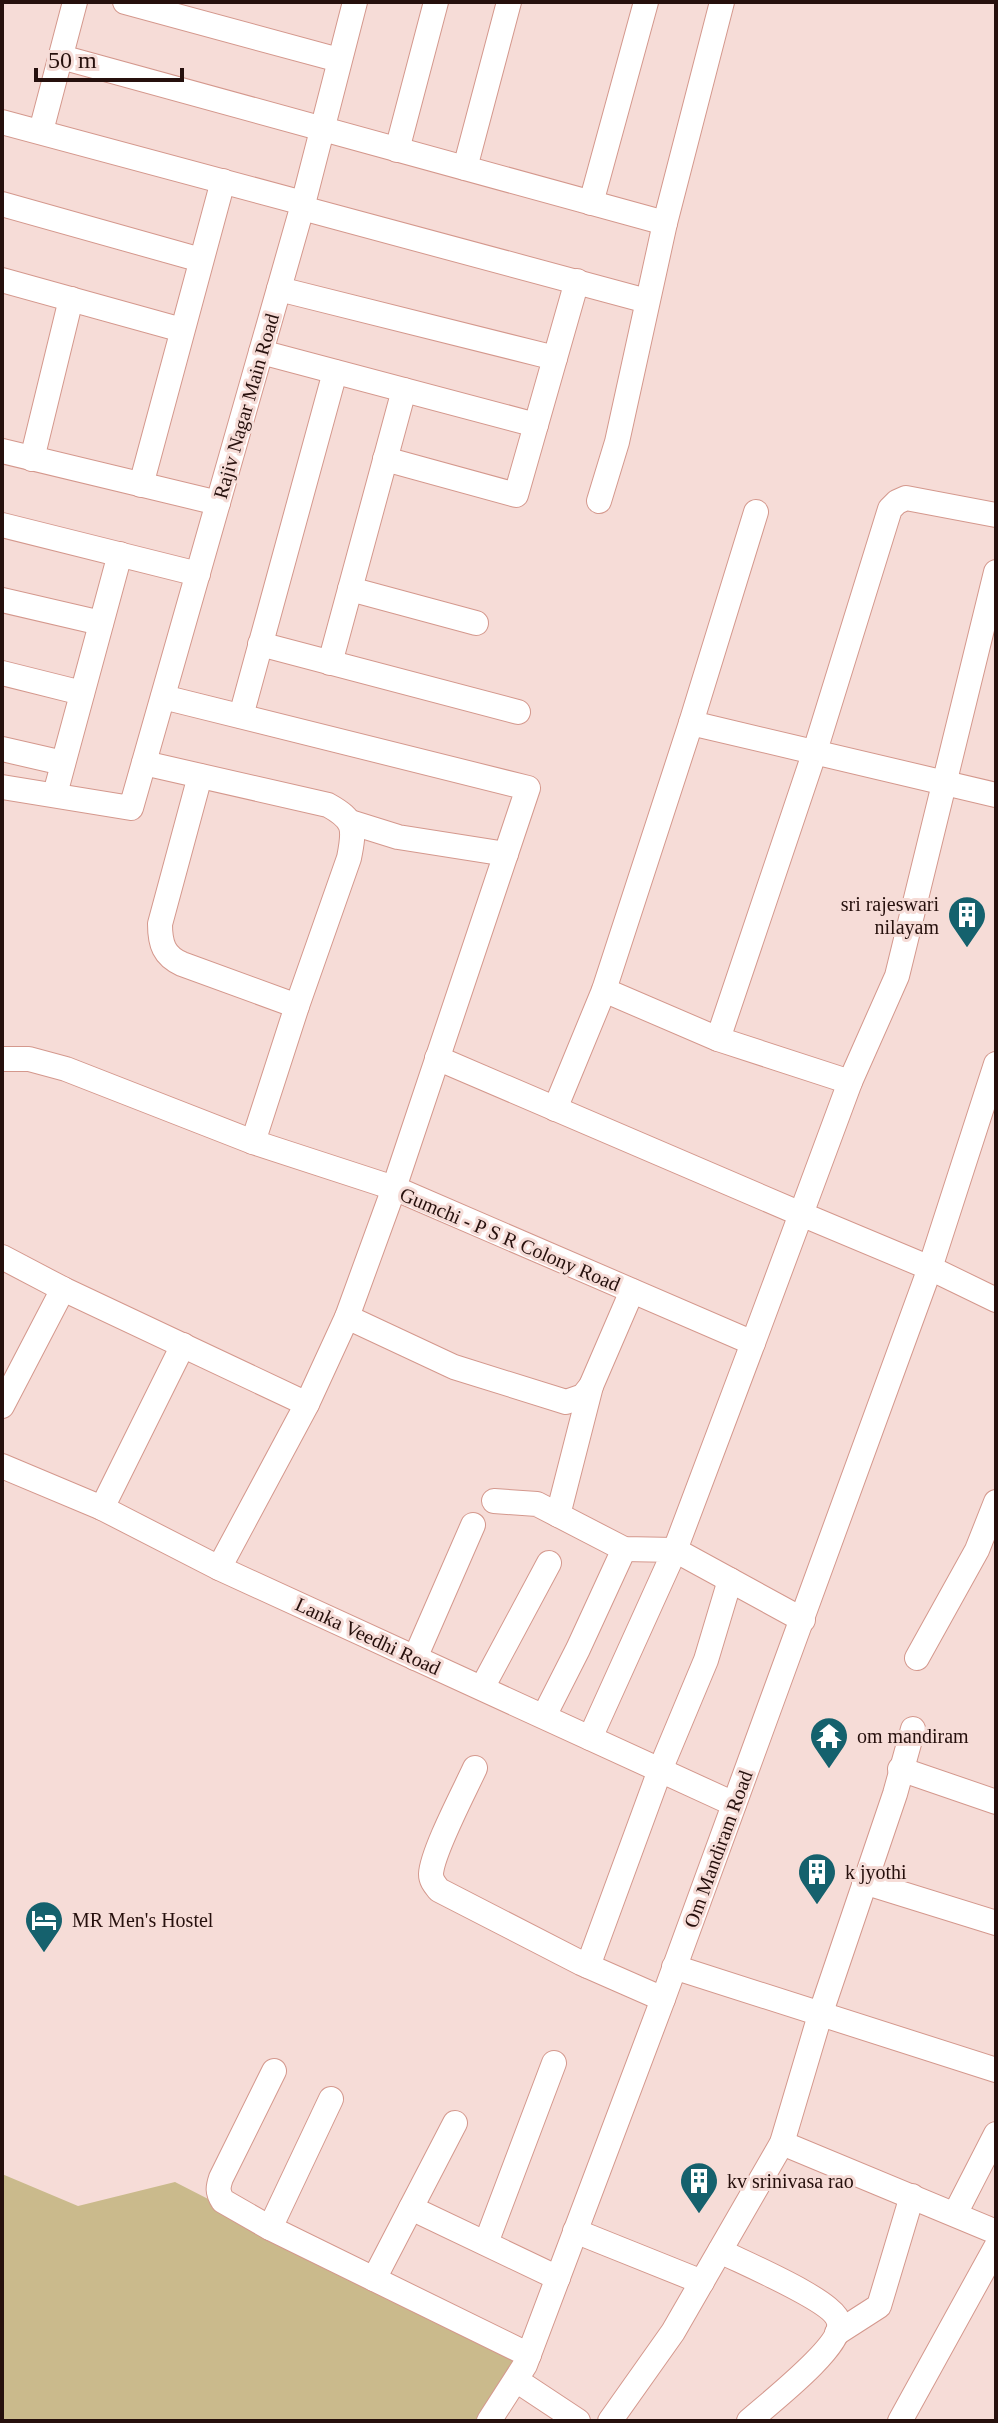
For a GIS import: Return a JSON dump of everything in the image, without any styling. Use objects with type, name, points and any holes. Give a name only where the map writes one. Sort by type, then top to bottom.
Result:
[{"type":"street","points":[[41,131],[75,2]]},
{"type":"street","points":[[125,2],[339,60]]},
{"type":"street","name":"Rajiv Nagar Main Road","points":[[55,794],[131,808],[279,289],[355,2]]},
{"type":"street","points":[[397,150],[436,2]]},
{"type":"street","points":[[465,168],[509,2]]},
{"type":"street","points":[[591,203],[646,2]]},
{"type":"street","points":[[599,501],[617,442],[665,223],[722,2]]},
{"type":"street","points":[[61,57],[665,223]]},
{"type":"street","points":[[2,122],[647,301]]},
{"type":"street","points":[[141,485],[223,181]]},
{"type":"street","points":[[2,204],[201,260]]},
{"type":"street","points":[[385,459],[516,495],[577,281]]},
{"type":"street","points":[[3,285],[71,299],[182,330]]},
{"type":"street","points":[[279,289],[555,358]]},
{"type":"street","points":[[32,459],[71,299]]},
{"type":"street","points":[[261,352],[536,425]]},
{"type":"street","points":[[241,716],[335,372]]},
{"type":"street","points":[[330,663],[404,390]]},
{"type":"street","points":[[2,451],[218,503]]},
{"type":"street","points":[[718,1039],[815,751],[890,509],[906,498],[996,515]]},
{"type":"street","points":[[555,1109],[604,990],[756,512]]},
{"type":"street","points":[[2,525],[198,574]]},
{"type":"street","points":[[2,787],[55,794],[120,554]]},
{"type":"street","points":[[590,1738],[675,1550],[850,1082],[897,976],[996,572]]},
{"type":"street","points":[[350,589],[476,623]]},
{"type":"street","points":[[2,600],[101,623]]},
{"type":"street","points":[[260,644],[518,712]]},
{"type":"street","points":[[2,673],[82,693]]},
{"type":"street","points":[[163,697],[528,788],[394,1188],[347,1317],[307,1404],[219,1568]]},
{"type":"street","points":[[691,723],[996,795]]},
{"type":"street","points":[[2,749],[63,763]]},
{"type":"street","points":[[144,763],[328,805],[345,815],[350,822],[349,858],[253,1142]]},
{"type":"street","points":[[200,776],[160,924],[163,949],[172,960],[297,1006]]},
{"type":"street","points":[[350,822],[398,837],[506,854]]},
{"type":"street","points":[[604,990],[718,1039],[850,1082]]},
{"type":"street","points":[[437,1058],[930,1268],[996,1300]]},
{"type":"street","name":"Gumchi - P S R Colony Road","points":[[2,1059],[29,1059],[66,1069],[253,1142],[394,1188],[753,1343]]},
{"type":"street","name":"Om Mandiram Road","points":[[489,2421],[529,2355],[663,1999],[930,1268],[996,1064]]},
{"type":"street","points":[[2,1257],[307,1404]]},
{"type":"street","points":[[2,1406],[63,1289]]},
{"type":"street","points":[[558,1515],[591,1386],[632,1291]]},
{"type":"street","points":[[347,1317],[454,1367],[558,1401],[575,1401],[591,1386]]},
{"type":"street","points":[[102,1508],[183,1345]]},
{"type":"street","name":"Lanka Veedhi Road","points":[[2,1466],[102,1508],[219,1568],[734,1804]]},
{"type":"street","points":[[494,1501],[537,1504],[624,1549],[675,1550],[803,1620]]},
{"type":"street","points":[[917,1658],[987,1553],[996,1502]]},
{"type":"street","points":[[415,1658],[473,1525]]},
{"type":"street","points":[[544,1716],[624,1549]]},
{"type":"street","points":[[482,1688],[549,1563]]},
{"type":"street","points":[[588,1966],[660,1770],[706,1660],[730,1580]]},
{"type":"street","points":[[610,2421],[673,2332],[782,2143],[820,2015],[895,1794],[913,1729]]},
{"type":"street","points":[[475,1768],[435,1857],[431,1877],[434,1884],[439,1890],[588,1966],[663,1999]]},
{"type":"street","points":[[900,1769],[996,1802]]},
{"type":"street","points":[[864,1882],[996,1923]]},
{"type":"street","points":[[674,1967],[996,2070]]},
{"type":"street","points":[[486,2243],[554,2063]]},
{"type":"street","points":[[274,2071],[218,2187],[223,2201],[270,2228],[529,2355]]},
{"type":"street","points":[[270,2228],[331,2099]]},
{"type":"street","points":[[374,2279],[455,2123]]},
{"type":"street","points":[[955,2214],[996,2134]]},
{"type":"street","points":[[782,2143],[996,2232]]},
{"type":"street","points":[[837,2333],[879,2306],[912,2196]]},
{"type":"street","points":[[411,2208],[558,2278]]},
{"type":"street","points":[[575,2231],[702,2282]]},
{"type":"street","points":[[900,2421],[996,2247]]},
{"type":"street","points":[[720,2251],[817,2298],[834,2312],[839,2322],[837,2333],[828,2348],[749,2421]]},
{"type":"street","points":[[516,2380],[578,2421]]},
{"type":"shaded area","points":[[2,2174],[78,2206],[175,2182],[519,2358],[476,2421],[2,2421]]},
{"type":"place","name":"sri rajeswari nilayam","points":[[967,949]]},
{"type":"place","name":"om mandiram","points":[[829,1770]]},
{"type":"place","name":"k jyothi","points":[[817,1906]]},
{"type":"place","name":"MR Men's Hostel","points":[[44,1954]]},
{"type":"place","name":"kv srinivasa rao","points":[[699,2215]]}]
